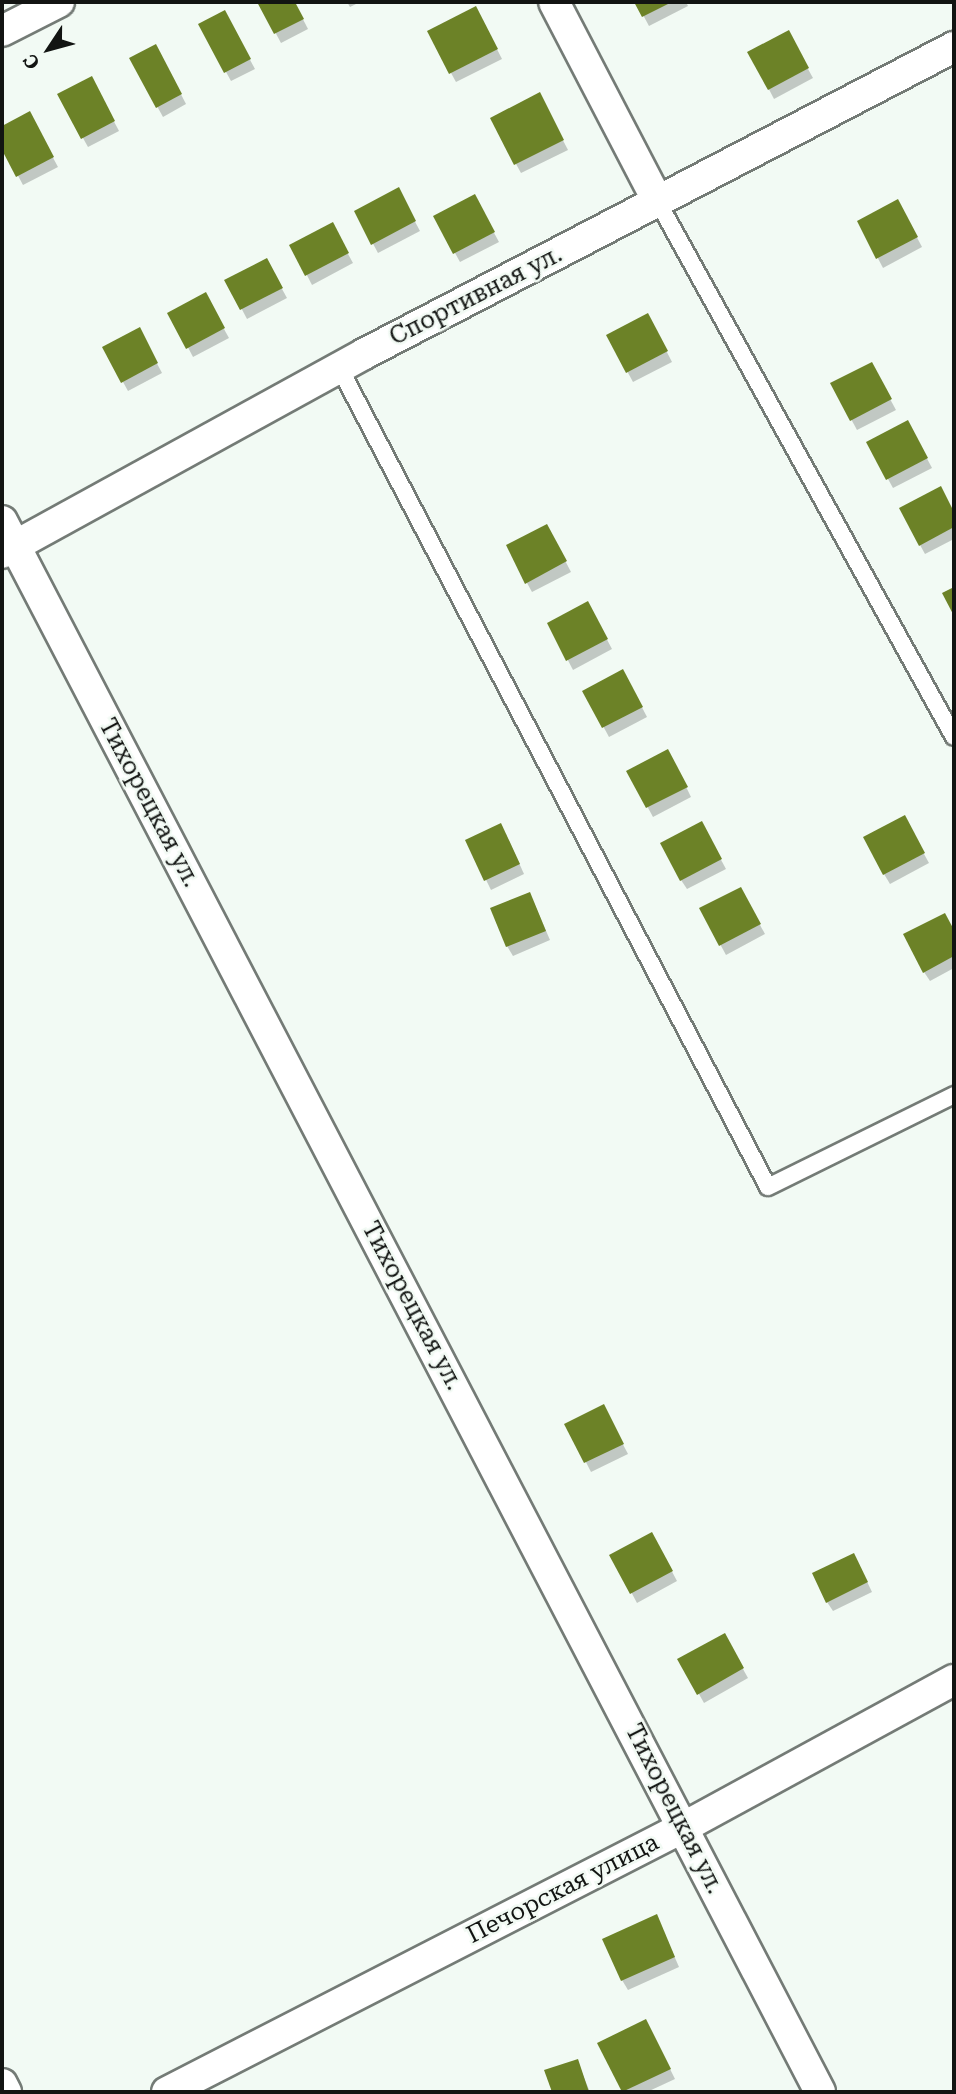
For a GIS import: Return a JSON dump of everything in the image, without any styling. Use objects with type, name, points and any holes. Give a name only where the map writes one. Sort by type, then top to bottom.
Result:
[{"type":"street","points":[[2,31],[59,2]]},
{"type":"street","points":[[554,2],[658,202]]},
{"type":"street","name":"Спортивная ул.","points":[[6,540],[954,47]]},
{"type":"street","name":"Тихорецкая ул.","points":[[6,540],[684,1827],[820,2092]]},
{"type":"street","name":"Печорская улица","points":[[167,2092],[684,1827],[954,1680]]},
{"type":"street","points":[[2,2084],[6,2092]]},
{"type":"lane","points":[[658,202],[954,737]]},
{"type":"lane","points":[[339,367],[768,1187],[954,1095]]},
{"type":"building","points":[[257,2],[295,2],[304,19],[274,34]]},
{"type":"building","points":[[634,2],[672,2],[642,17]]},
{"type":"building","points":[[476,6],[498,49],[449,74],[427,31]]},
{"type":"building","points":[[225,10],[251,59],[224,73],[198,24]]},
{"type":"building","points":[[789,30],[809,68],[768,90],[747,52]]},
{"type":"building","points":[[156,44],[182,94],[156,108],[129,58]]},
{"type":"building","points":[[92,76],[115,121],[81,139],[57,94]]},
{"type":"building","points":[[540,92],[564,140],[514,165],[490,118]]},
{"type":"building","points":[[30,111],[54,157],[16,177],[2,150],[2,126]]},
{"type":"building","points":[[399,187],[416,221],[371,245],[354,211]]},
{"type":"building","points":[[475,194],[495,232],[453,254],[433,216]]},
{"type":"building","points":[[898,199],[918,237],[876,259],[857,221]]},
{"type":"building","points":[[333,222],[349,253],[305,276],[289,245]]},
{"type":"building","points":[[267,258],[283,288],[240,310],[224,280]]},
{"type":"building","points":[[206,292],[225,328],[186,349],[167,313]]},
{"type":"building","points":[[648,313],[668,351],[626,373],[606,335]]},
{"type":"building","points":[[140,327],[158,363],[121,383],[102,347]]},
{"type":"building","points":[[872,362],[892,399],[850,421],[830,383]]},
{"type":"building","points":[[908,420],[928,458],[886,480],[866,442]]},
{"type":"building","points":[[941,486],[954,512],[954,527],[919,546],[899,508]]},
{"type":"building","points":[[547,524],[567,561],[525,584],[506,545]]},
{"type":"building","points":[[954,587],[954,616],[942,593]]},
{"type":"building","points":[[588,601],[608,639],[566,661],[547,623]]},
{"type":"building","points":[[623,669],[643,707],[602,728],[582,691]]},
{"type":"building","points":[[668,749],[688,787],[646,808],[626,771]]},
{"type":"building","points":[[905,815],[925,853],[883,875],[863,837]]},
{"type":"building","points":[[702,821],[722,859],[680,881],[660,843]]},
{"type":"building","points":[[501,823],[520,864],[484,881],[465,840]]},
{"type":"building","points":[[741,887],[761,924],[719,946],[699,908]]},
{"type":"building","points":[[530,892],[546,931],[506,947],[490,908]]},
{"type":"building","points":[[945,913],[954,930],[954,956],[923,973],[903,934]]},
{"type":"building","points":[[604,1404],[624,1444],[584,1463],[564,1424]]},
{"type":"building","points":[[652,1532],[673,1571],[630,1594],[609,1555]]},
{"type":"building","points":[[854,1553],[868,1582],[826,1603],[812,1573]]},
{"type":"building","points":[[725,1633],[744,1668],[697,1695],[677,1659]]},
{"type":"building","points":[[657,1914],[675,1957],[621,1981],[602,1939]]},
{"type":"building","points":[[646,2019],[671,2069],[622,2092],[597,2043]]},
{"type":"building","points":[[578,2059],[589,2092],[552,2092],[544,2070]]}]
